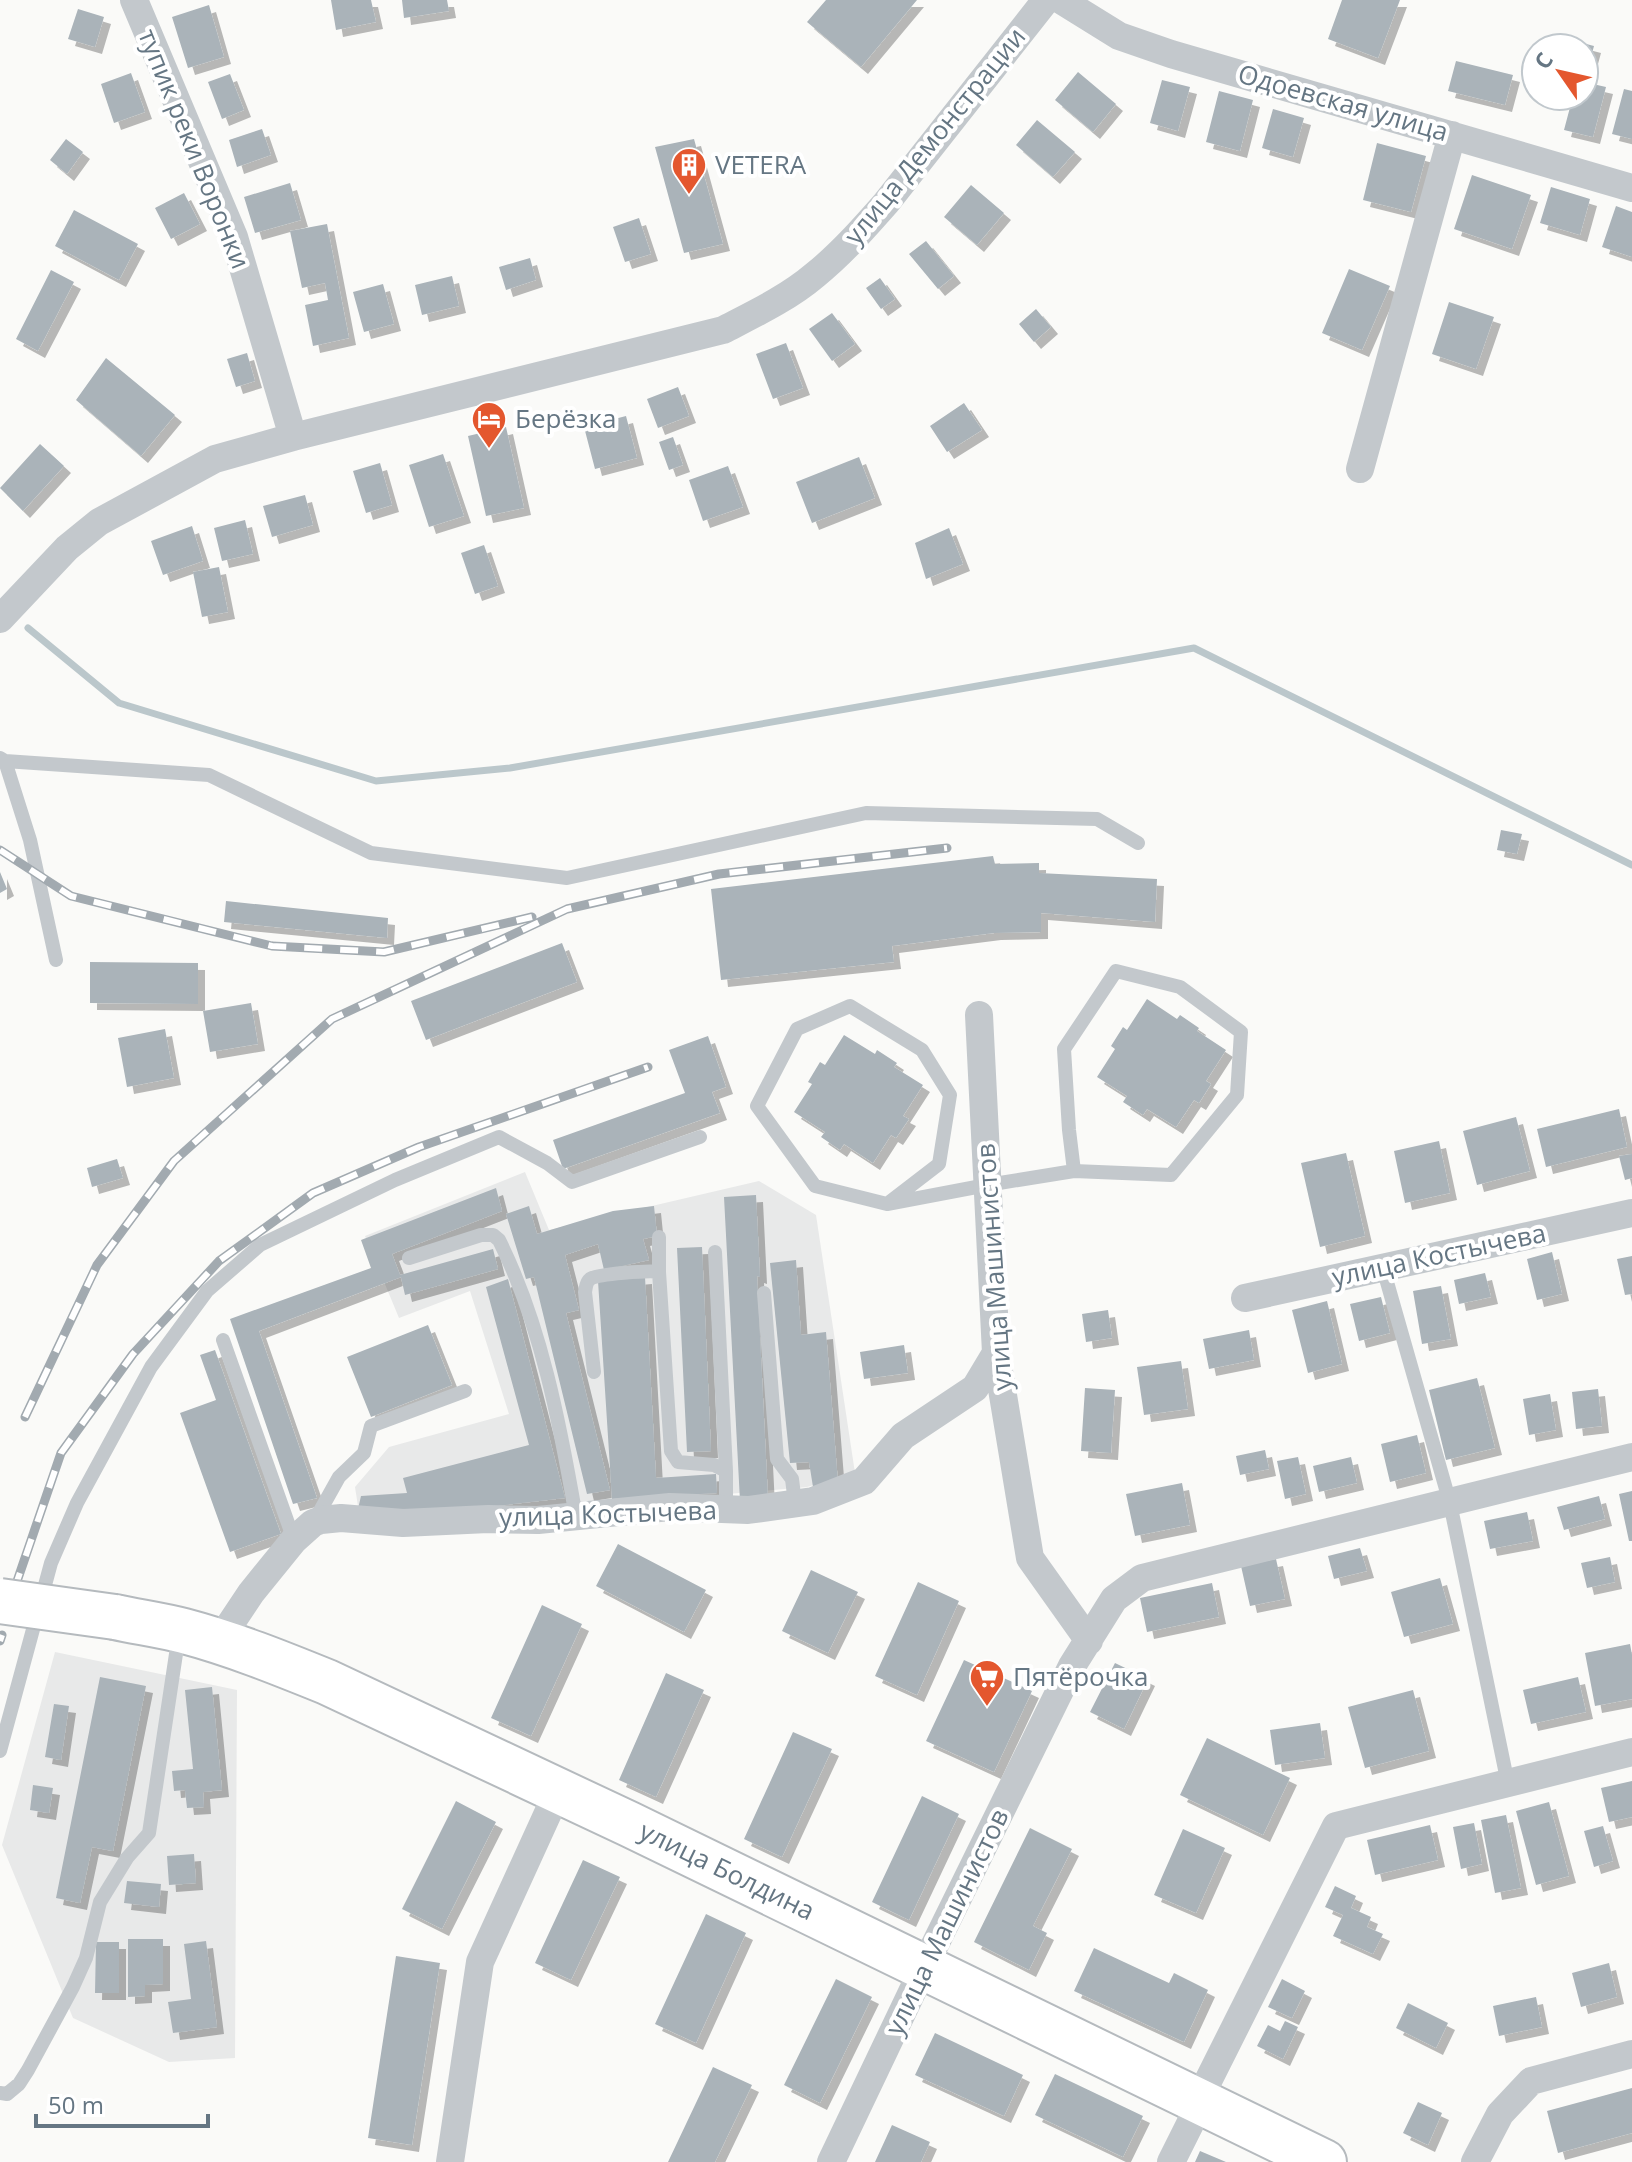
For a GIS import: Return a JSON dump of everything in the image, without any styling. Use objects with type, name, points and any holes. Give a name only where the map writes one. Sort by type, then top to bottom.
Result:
[{"type":"main road","name":"улица Болдина","points":[[0,1601],[115,1617],[199,1635],[327,1682],[1324,2162]]},
{"type":"street","name":"тупик реки Воронки","points":[[134,0],[234,237],[293,437]]},
{"type":"street","name":"улица Демонстрации","points":[[0,619],[67,548],[99,522],[215,459],[723,330],[766,308],[814,277],[864,228],[1046,0]]},
{"type":"street","name":"Одоевская улица","points":[[1061,0],[1119,36],[1158,49],[1632,188]]},
{"type":"street","points":[[1360,469],[1452,135]]},
{"type":"street","name":"улица Машинистов","points":[[979,1015],[996,1353],[1030,1558],[1089,1641]]},
{"type":"street","name":"улица Костычева","points":[[1245,1298],[1632,1213]]},
{"type":"street","name":"улица Костычева","points":[[304,1532],[330,1518],[403,1523],[538,1520],[670,1507],[748,1510],[813,1501],[864,1481],[903,1436],[975,1388],[996,1353]]},
{"type":"street","name":"улица Машинистов","points":[[831,2162],[1072,1666],[1114,1599],[1142,1578],[1632,1457]]},
{"type":"street","points":[[199,1635],[251,1593],[304,1532]]},
{"type":"street","points":[[1171,2162],[1198,2101],[1336,1826],[1632,1752]]},
{"type":"street","points":[[450,2162],[480,1962],[558,1791]]},
{"type":"street","points":[[1475,2162],[1500,2114],[1531,2081],[1632,2054]]},
{"type":"lane","points":[[56,960],[30,840],[3,760],[209,775],[371,853],[567,878],[866,813],[1097,819],[1138,843]]},
{"type":"lane","points":[[887,1204],[939,1164],[950,1095],[922,1050],[850,1006],[797,1029],[757,1106],[815,1186],[887,1204],[1074,1171],[1171,1175],[1237,1095],[1241,1032],[1180,987],[1116,971],[1064,1049],[1074,1171]]},
{"type":"lane","points":[[0,1751],[51,1563],[77,1503],[151,1367],[207,1291],[260,1245],[395,1180],[499,1137],[547,1163],[572,1182],[700,1137]]},
{"type":"lane","points":[[409,1258],[481,1235],[493,1235],[499,1240],[534,1330],[562,1437],[576,1517]]},
{"type":"lane","points":[[659,1237],[671,1451],[678,1462],[714,1465],[726,1471]]},
{"type":"lane","points":[[715,1252],[726,1508]]},
{"type":"lane","points":[[1383,1268],[1450,1503],[1508,1784]]},
{"type":"lane","points":[[594,1372],[585,1292],[589,1280],[649,1270],[659,1272]]},
{"type":"lane","points":[[764,1293],[777,1459],[792,1479],[795,1503]]},
{"type":"lane","points":[[223,1340],[304,1532]]},
{"type":"lane","points":[[304,1532],[339,1477],[364,1453],[371,1426],[465,1391]]},
{"type":"lane","points":[[0,2093],[7,2094],[19,2084],[28,2070],[86,1958],[100,1902],[127,1858],[149,1833],[199,1635]]},
{"type":"shaded area","points":[[525,1172],[549,1230],[759,1181],[816,1215],[855,1473],[807,1487],[403,1523],[359,1513],[355,1487],[389,1447],[509,1414],[470,1291],[399,1318],[365,1236]]},
{"type":"shaded area","points":[[55,1652],[237,1690],[235,2058],[169,2062],[73,2018],[2,1845]]},
{"type":"building","points":[[331,0],[371,0],[376,22],[336,30]]},
{"type":"building","points":[[402,0],[447,0],[449,11],[404,18]]},
{"type":"building","points":[[826,0],[917,0],[861,67],[807,22]]},
{"type":"building","points":[[1342,0],[1400,0],[1378,58],[1328,39]]},
{"type":"building","points":[[209,5],[224,57],[188,68],[172,17]]},
{"type":"building","points":[[78,9],[104,17],[95,47],[68,39]]},
{"type":"building","points":[[1456,61],[1513,75],[1505,105],[1448,91]]},
{"type":"building","points":[[1078,72],[1116,104],[1093,132],[1055,100]]},
{"type":"building","points":[[131,73],[145,112],[114,123],[101,84]]},
{"type":"building","points":[[230,74],[244,110],[222,119],[208,82]]},
{"type":"building","points":[[1162,80],[1190,87],[1178,131],[1150,123]]},
{"type":"building","points":[[1600,86],[1606,87],[1600,110]]},
{"type":"building","points":[[1624,89],[1632,91],[1632,139],[1612,134]]},
{"type":"building","points":[[1219,91],[1253,100],[1240,151],[1206,142]]},
{"type":"building","points":[[1273,109],[1304,118],[1293,157],[1262,148]]},
{"type":"building","points":[[1569,112],[1600,112],[1593,137],[1564,130]]},
{"type":"building","points":[[1037,120],[1075,152],[1053,177],[1016,145]]},
{"type":"building","points":[[262,129],[271,155],[237,167],[229,140]]},
{"type":"building","points":[[66,139],[83,152],[67,174],[50,160]]},
{"type":"building","name":"VETERA","points":[[694,139],[723,244],[684,253],[655,147]]},
{"type":"building","points":[[1377,143],[1426,156],[1411,212],[1363,200]]},
{"type":"building","points":[[1472,175],[1531,195],[1512,249],[1454,229]]},
{"type":"building","points":[[290,183],[301,220],[255,233],[244,197]]},
{"type":"building","points":[[971,185],[1004,213],[977,245],[944,217]]},
{"type":"building","points":[[1551,187],[1590,199],[1580,235],[1540,223]]},
{"type":"building","points":[[184,193],[200,224],[171,239],[155,208]]},
{"type":"building","points":[[1616,206],[1632,212],[1632,257],[1602,247]]},
{"type":"building","points":[[74,210],[138,244],[119,280],[55,246]]},
{"type":"building","points":[[639,218],[651,254],[625,262],[613,227]]},
{"type":"building","points":[[327,224],[349,338],[313,346],[305,305],[328,300],[325,283],[302,288],[290,231]]},
{"type":"building","points":[[926,241],[954,276],[938,289],[909,254]]},
{"type":"building","points":[[530,258],[536,280],[506,290],[499,267]]},
{"type":"building","points":[[1349,269],[1390,286],[1362,350],[1322,333]]},
{"type":"building","points":[[51,270],[74,282],[38,351],[16,339]]},
{"type":"building","points":[[452,276],[459,306],[422,315],[415,285]]},
{"type":"building","points":[[880,278],[895,299],[881,309],[866,288]]},
{"type":"building","points":[[383,284],[394,324],[364,332],[353,292]]},
{"type":"building","points":[[1449,302],[1494,317],[1476,369],[1432,354]]},
{"type":"building","points":[[1036,309],[1051,327],[1034,342],[1019,324]]},
{"type":"building","points":[[832,313],[855,344],[832,361],[809,329]]},
{"type":"building","points":[[786,343],[803,388],[773,399],[756,354]]},
{"type":"building","points":[[247,353],[255,381],[236,387],[227,359]]},
{"type":"building","points":[[106,358],[175,415],[141,456],[76,400]]},
{"type":"building","points":[[678,387],[689,416],[658,428],[647,399]]},
{"type":"building","points":[[964,403],[982,430],[947,452],[930,426]]},
{"type":"building","points":[[626,416],[637,458],[595,469],[584,427]]},
{"type":"building","points":[[506,427],[524,508],[486,516],[468,436]]},
{"type":"building","points":[[673,437],[683,465],[669,470],[659,442]]},
{"type":"building","points":[[40,444],[64,466],[23,511],[0,488]]},
{"type":"building","points":[[443,454],[464,516],[429,527],[409,465]]},
{"type":"building","points":[[859,457],[875,498],[812,523],[796,482]]},
{"type":"building","points":[[380,463],[392,505],[366,513],[353,471]]},
{"type":"building","points":[[728,466],[743,507],[703,521],[689,480]]},
{"type":"building","points":[[305,495],[313,525],[272,537],[263,506]]},
{"type":"building","points":[[245,520],[253,554],[222,561],[214,528]]},
{"type":"building","points":[[192,526],[203,561],[163,575],[151,541]]},
{"type":"building","points":[[949,528],[963,564],[926,579],[915,543]]},
{"type":"building","points":[[484,545],[498,586],[475,594],[461,553]]},
{"type":"building","points":[[219,567],[228,612],[202,617],[193,572]]},
{"type":"building","points":[[1501,830],[1522,834],[1517,854],[1497,850]]},
{"type":"building","points":[[993,856],[995,864],[1039,863],[1039,873],[1157,879],[1155,922],[1041,913],[1041,932],[994,933],[892,946],[894,962],[721,980],[711,889]]},
{"type":"building","points":[[0,872],[7,889],[0,893]]},
{"type":"building","points":[[226,901],[388,918],[387,938],[224,922]]},
{"type":"building","points":[[562,943],[577,982],[426,1040],[411,1001]]},
{"type":"building","points":[[90,962],[198,963],[198,1004],[90,1003]]},
{"type":"building","points":[[1147,999],[1177,1019],[1180,1015],[1199,1028],[1197,1031],[1226,1050],[1206,1081],[1211,1084],[1199,1103],[1194,1100],[1176,1127],[1147,1109],[1143,1115],[1123,1102],[1127,1096],[1097,1077],[1115,1049],[1111,1046],[1123,1027],[1127,1030]]},
{"type":"building","points":[[251,1003],[258,1044],[210,1052],[203,1011]]},
{"type":"building","points":[[165,1029],[174,1078],[127,1087],[118,1038]]},
{"type":"building","points":[[844,1035],[875,1054],[877,1050],[897,1063],[894,1067],[923,1085],[903,1116],[909,1119],[896,1138],[891,1135],[873,1163],[844,1144],[840,1150],[821,1137],[825,1132],[794,1112],[812,1084],[808,1082],[820,1062],[825,1065]]},
{"type":"building","points":[[708,1036],[726,1087],[712,1092],[720,1113],[563,1169],[553,1140],[685,1093],[669,1050]]},
{"type":"building","points":[[1619,1109],[1627,1147],[1546,1167],[1537,1129]]},
{"type":"building","points":[[1516,1117],[1530,1171],[1477,1185],[1463,1131]]},
{"type":"building","points":[[1439,1141],[1450,1193],[1405,1203],[1394,1151]]},
{"type":"building","points":[[1346,1153],[1365,1236],[1320,1247],[1301,1163]]},
{"type":"building","points":[[1632,1154],[1632,1178],[1625,1180],[1619,1156]]},
{"type":"building","points":[[117,1159],[123,1178],[92,1187],[87,1168]]},
{"type":"building","points":[[496,1188],[502,1211],[392,1254],[400,1275],[493,1249],[498,1269],[405,1295],[401,1277],[259,1331],[317,1498],[293,1504],[230,1319],[371,1268],[361,1240]]},
{"type":"building","points":[[756,1195],[768,1499],[740,1501],[724,1197]]},
{"type":"building","points":[[529,1206],[537,1234],[613,1211],[654,1206],[657,1236],[643,1239],[649,1260],[604,1270],[598,1244],[565,1255],[579,1310],[566,1313],[610,1490],[587,1494],[534,1277],[526,1279],[506,1214]]},
{"type":"building","points":[[702,1247],[711,1451],[687,1452],[677,1248]]},
{"type":"building","points":[[1552,1252],[1562,1294],[1537,1300],[1527,1259]]},
{"type":"building","points":[[1632,1256],[1632,1294],[1625,1295],[1617,1259]]},
{"type":"building","points":[[796,1260],[801,1335],[826,1332],[838,1483],[813,1487],[809,1462],[790,1463],[770,1263]]},
{"type":"building","points":[[1485,1273],[1491,1297],[1459,1304],[1454,1280]]},
{"type":"building","points":[[645,1277],[656,1478],[716,1474],[717,1493],[612,1499],[598,1281]]},
{"type":"building","points":[[508,1279],[565,1498],[436,1513],[358,1509],[361,1496],[407,1493],[403,1478],[529,1445],[486,1287]]},
{"type":"building","points":[[1441,1286],[1451,1339],[1422,1344],[1413,1291]]},
{"type":"building","points":[[1381,1297],[1390,1333],[1359,1341],[1350,1304]]},
{"type":"building","points":[[1327,1301],[1342,1364],[1308,1373],[1292,1310]]},
{"type":"building","points":[[1108,1310],[1112,1338],[1086,1342],[1082,1314]]},
{"type":"building","points":[[428,1325],[452,1385],[371,1417],[347,1357]]},
{"type":"building","points":[[1249,1330],[1254,1360],[1209,1369],[1203,1339]]},
{"type":"building","points":[[904,1345],[908,1373],[864,1379],[860,1352]]},
{"type":"building","points":[[215,1350],[281,1534],[230,1552],[180,1413],[216,1400],[200,1355]]},
{"type":"building","points":[[1181,1361],[1188,1409],[1144,1415],[1137,1367]]},
{"type":"building","points":[[1477,1378],[1495,1448],[1446,1460],[1429,1390]]},
{"type":"building","points":[[1085,1388],[1115,1390],[1111,1453],[1081,1451]]},
{"type":"building","points":[[1598,1389],[1602,1426],[1576,1429],[1572,1392]]},
{"type":"building","points":[[1550,1394],[1556,1430],[1529,1435],[1523,1399]]},
{"type":"building","points":[[1417,1435],[1426,1473],[1390,1482],[1381,1444]]},
{"type":"building","points":[[1265,1450],[1269,1469],[1240,1475],[1236,1456]]},
{"type":"building","points":[[1298,1457],[1306,1494],[1285,1499],[1277,1461]]},
{"type":"building","points":[[1351,1457],[1357,1483],[1319,1492],[1313,1466]]},
{"type":"building","points":[[1182,1483],[1190,1525],[1135,1536],[1126,1494]]},
{"type":"building","points":[[1632,1491],[1632,1541],[1629,1541],[1619,1494]]},
{"type":"building","points":[[1599,1496],[1605,1519],[1564,1530],[1557,1507]]},
{"type":"building","points":[[1527,1512],[1533,1541],[1490,1549],[1484,1521]]},
{"type":"building","points":[[618,1544],[706,1590],[684,1632],[596,1586]]},
{"type":"building","points":[[1360,1548],[1367,1571],[1334,1579],[1328,1556]]},
{"type":"building","points":[[1610,1557],[1615,1582],[1587,1588],[1581,1563]]},
{"type":"building","points":[[1276,1559],[1285,1599],[1250,1606],[1241,1566]]},
{"type":"building","points":[[811,1570],[858,1592],[828,1653],[782,1631]]},
{"type":"building","points":[[1440,1578],[1453,1624],[1404,1637],[1391,1592]]},
{"type":"building","points":[[918,1582],[959,1601],[917,1695],[875,1676]]},
{"type":"building","points":[[1212,1583],[1219,1617],[1147,1632],[1140,1598]]},
{"type":"building","points":[[542,1605],[582,1624],[531,1736],[491,1718]]},
{"type":"building","points":[[1630,1644],[1632,1699],[1595,1706],[1585,1653]]},
{"type":"building","points":[[964,1660],[1032,1691],[994,1772],[926,1741]]},
{"type":"building","points":[[1115,1663],[1148,1679],[1124,1729],[1090,1712]]},
{"type":"building","points":[[666,1673],[704,1690],[656,1797],[619,1780]]},
{"type":"building","points":[[100,1677],[146,1686],[113,1851],[92,1847],[80,1903],[56,1898]]},
{"type":"building","points":[[1578,1677],[1586,1712],[1531,1724],[1523,1690]]},
{"type":"building","points":[[212,1687],[222,1790],[203,1792],[204,1807],[187,1808],[185,1790],[174,1791],[172,1771],[193,1769],[185,1690]]},
{"type":"building","points":[[1413,1690],[1429,1751],[1365,1768],[1348,1707]]},
{"type":"building","points":[[54,1704],[69,1706],[61,1760],[45,1757]]},
{"type":"building","points":[[1320,1723],[1325,1758],[1275,1765],[1270,1730]]},
{"type":"building","points":[[793,1732],[832,1749],[782,1857],[744,1839]]},
{"type":"building","points":[[1207,1738],[1290,1778],[1263,1835],[1180,1795]]},
{"type":"building","points":[[1632,1781],[1632,1817],[1609,1822],[1601,1788]]},
{"type":"building","points":[[33,1785],[53,1788],[49,1813],[30,1810]]},
{"type":"building","points":[[922,1796],[959,1814],[909,1920],[872,1902]]},
{"type":"building","points":[[456,1801],[496,1822],[442,1929],[402,1909]]},
{"type":"building","points":[[1549,1802],[1569,1876],[1536,1885],[1516,1811]]},
{"type":"building","points":[[1506,1815],[1521,1888],[1495,1893],[1481,1820]]},
{"type":"building","points":[[1474,1823],[1482,1864],[1461,1869],[1453,1827]]},
{"type":"building","points":[[1430,1825],[1438,1860],[1375,1875],[1367,1840]]},
{"type":"building","points":[[1603,1826],[1613,1861],[1594,1867],[1584,1831]]},
{"type":"building","points":[[1030,1828],[1072,1849],[1033,1926],[1047,1933],[1029,1970],[974,1942]]},
{"type":"building","points":[[1183,1829],[1225,1848],[1196,1913],[1154,1895]]},
{"type":"building","points":[[194,1854],[196,1883],[169,1885],[167,1856]]},
{"type":"building","points":[[583,1860],[620,1877],[571,1980],[535,1963]]},
{"type":"building","points":[[127,1881],[161,1884],[159,1907],[124,1903]]},
{"type":"building","points":[[1335,1886],[1356,1896],[1351,1908],[1371,1917],[1367,1927],[1383,1934],[1373,1954],[1333,1936],[1343,1915],[1325,1907]]},
{"type":"building","points":[[706,1914],[746,1933],[696,2043],[655,2024]]},
{"type":"building","points":[[128,1939],[163,1939],[163,1984],[145,1985],[145,1996],[128,1997]]},
{"type":"building","points":[[206,1941],[217,2027],[173,2033],[168,2002],[191,1999],[184,1944]]},
{"type":"building","points":[[96,1942],[119,1942],[119,1993],[95,1993]]},
{"type":"building","points":[[1094,1948],[1169,1983],[1174,1973],[1208,1990],[1184,2042],[1074,1991]]},
{"type":"building","points":[[396,1956],[440,1963],[412,2145],[368,2138]]},
{"type":"building","points":[[1609,1963],[1617,1997],[1581,2007],[1572,1973]]},
{"type":"building","points":[[836,1979],[872,1997],[820,2103],[784,2085]]},
{"type":"building","points":[[1282,1979],[1305,1991],[1292,2018],[1268,2007]]},
{"type":"building","points":[[1536,1997],[1542,2027],[1499,2036],[1493,2006]]},
{"type":"building","points":[[1408,2003],[1448,2023],[1436,2048],[1396,2028]]},
{"type":"building","points":[[1285,2021],[1298,2027],[1283,2059],[1257,2046],[1268,2025],[1280,2031]]},
{"type":"building","points":[[935,2033],[1023,2075],[1004,2116],[915,2075]]},
{"type":"building","points":[[713,2067],[752,2085],[715,2162],[668,2162]]},
{"type":"building","points":[[1055,2074],[1143,2116],[1123,2157],[1035,2115]]},
{"type":"building","points":[[1632,2088],[1632,2133],[1558,2153],[1547,2111]]},
{"type":"building","points":[[1418,2102],[1442,2113],[1428,2145],[1403,2133]]},
{"type":"building","points":[[892,2125],[930,2142],[921,2162],[875,2162]]},
{"type":"building","points":[[1200,2151],[1226,2162],[1195,2162]]},
{"type":"waterway","points":[[28,628],[119,703],[376,781],[510,768],[1194,648],[1632,865]]},
{"type":"railway","points":[[25,1417],[97,1265],[174,1161],[332,1019],[567,909],[719,874],[947,848]]},
{"type":"railway","points":[[0,850],[71,896],[272,946],[384,952],[532,917]]},
{"type":"railway","points":[[14,1590],[61,1453],[133,1354],[219,1261],[313,1193],[419,1147],[648,1067]]},
{"type":"railway","points":[[0,1641],[2,1635]]},
{"type":"place","name":"VETERA","points":[[689,196]]},
{"type":"place","name":"Берёзка","points":[[489,450]]},
{"type":"place","name":"Пятёрочка","points":[[987,1708]]}]
